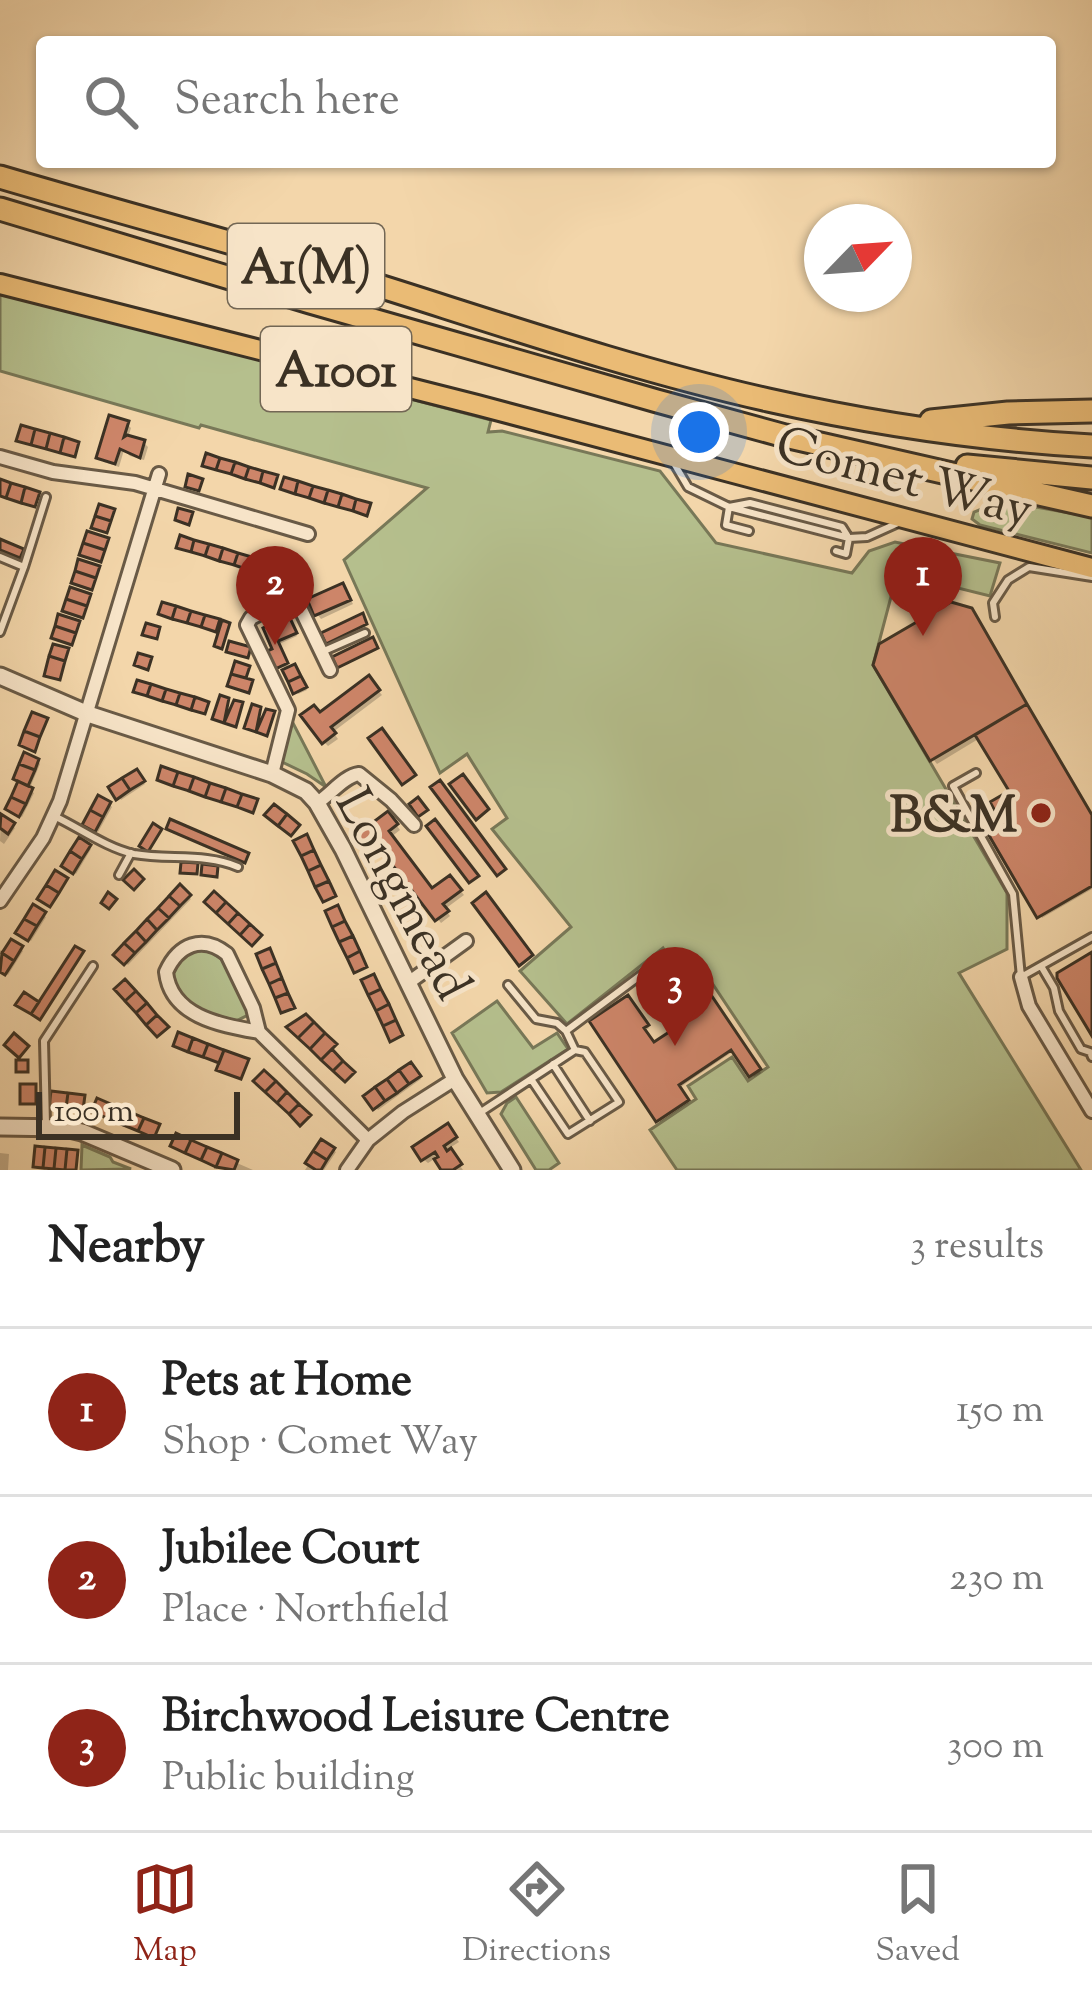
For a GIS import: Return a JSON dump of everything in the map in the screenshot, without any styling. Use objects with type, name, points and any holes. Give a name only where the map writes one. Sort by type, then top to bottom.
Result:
[{"type":"highway","name":"A1(M)","points":[[0,177],[769,400],[978,437],[1092,446]]},
{"type":"highway","name":"A1(M)","points":[[0,209],[785,436],[1092,506]]},
{"type":"highway","name":"A1(M)","points":[[894,425],[1008,413],[1092,411]]},
{"type":"highway","name":"A1(M)","points":[[785,436],[977,468],[1092,478]]},
{"type":"main road","name":"Comet Way","points":[[0,284],[1092,568]]},
{"type":"street","points":[[0,457],[53,472],[154,489],[308,534]]},
{"type":"street","points":[[0,901],[53,815],[159,474]]},
{"type":"street","points":[[272,774],[288,710],[247,625],[251,618],[294,595],[330,670]]},
{"type":"street","name":"Longmead","points":[[0,676],[88,714],[272,774],[306,791],[343,849],[454,1079],[512,1170]]},
{"type":"street","points":[[317,803],[351,775],[359,774],[414,825]]},
{"type":"street","points":[[408,983],[466,941]]},
{"type":"street","points":[[259,1032],[234,1028],[179,1005],[171,995],[166,973],[175,956],[201,943],[220,947],[253,1008],[259,1032],[368,1140]]},
{"type":"street","points":[[1021,977],[1029,1006],[1092,1110]]},
{"type":"street","points":[[347,1170],[368,1140],[454,1079]]},
{"type":"street","points":[[0,1127],[82,1132],[172,1170]]},
{"type":"lane","points":[[672,458],[688,487],[729,507],[849,538],[867,537],[906,518]]},
{"type":"lane","points":[[0,632],[46,496]]},
{"type":"lane","points":[[729,507],[726,525],[749,531]]},
{"type":"lane","points":[[836,551],[846,554],[849,538]]},
{"type":"lane","points":[[0,557],[24,567]]},
{"type":"lane","points":[[995,616],[993,603],[1008,580],[1029,567],[1092,577]]},
{"type":"lane","points":[[322,652],[365,633]]},
{"type":"lane","points":[[976,772],[953,786],[1013,894],[1021,977],[1092,937]]},
{"type":"lane","points":[[53,815],[130,853],[222,860],[238,867]]},
{"type":"lane","points":[[119,875],[130,853]]},
{"type":"lane","points":[[46,1128],[40,1065],[44,1041],[93,966]]},
{"type":"lane","points":[[1041,966],[1054,988],[1059,1011],[1081,1049],[1092,1057]]},
{"type":"lane","points":[[566,1031],[645,972],[665,1003]]},
{"type":"lane","points":[[508,985],[536,1019],[556,1023],[566,1031],[575,1050]]},
{"type":"lane","points":[[476,1115],[575,1050],[585,1052],[619,1102],[568,1134],[531,1079]]},
{"type":"lane","points":[[553,1064],[590,1121]]},
{"type":"green space","points":[[0,292],[491,420],[488,432],[502,431],[660,471],[716,543],[852,573],[869,551],[895,542],[1000,563],[990,596],[918,578],[892,593],[873,665],[1007,893],[1007,949],[959,973],[1081,1170],[677,1170],[650,1130],[696,1099],[688,1086],[732,1057],[748,1081],[768,1067],[702,968],[683,979],[663,948],[567,1024],[520,971],[571,927],[492,829],[507,818],[467,754],[440,773],[344,560],[427,488],[0,371]]},
{"type":"green space","points":[[1002,501],[1092,517],[1092,553],[972,519],[974,512]]},
{"type":"green space","points":[[292,721],[326,787],[280,761]]},
{"type":"green space","points":[[196,949],[224,962],[248,1015],[236,1021],[198,1010],[180,998],[173,982],[176,966]]},
{"type":"green space","points":[[497,1001],[533,1048],[557,1033],[568,1049],[501,1092],[487,1093],[452,1033]]},
{"type":"green space","points":[[516,1097],[559,1163],[549,1170],[536,1170],[501,1114]]},
{"type":"green space","points":[[82,1145],[113,1162],[131,1169],[81,1170]]},
{"type":"building","points":[[109,415],[129,421],[124,437],[145,440],[140,458],[120,449],[115,464],[96,458]]},
{"type":"building","points":[[21,425],[35,429],[31,445],[16,441]]},
{"type":"building","points":[[35,429],[50,433],[46,449],[31,445]]},
{"type":"building","points":[[50,433],[64,437],[60,453],[46,449]]},
{"type":"building","points":[[64,437],[79,442],[75,457],[60,453]]},
{"type":"building","points":[[206,453],[220,458],[216,470],[202,466]]},
{"type":"building","points":[[220,458],[235,462],[231,474],[216,470]]},
{"type":"building","points":[[235,462],[249,467],[245,479],[231,474]]},
{"type":"building","points":[[249,467],[263,471],[260,483],[245,479]]},
{"type":"building","points":[[263,471],[278,475],[274,488],[260,483]]},
{"type":"building","points":[[188,474],[203,479],[199,491],[185,487]]},
{"type":"building","points":[[284,477],[298,481],[295,494],[280,489]]},
{"type":"building","points":[[0,479],[11,483],[6,498],[0,496]]},
{"type":"building","points":[[298,481],[313,486],[309,498],[295,494]]},
{"type":"building","points":[[11,483],[25,487],[21,503],[6,498]]},
{"type":"building","points":[[313,486],[328,490],[324,503],[309,498]]},
{"type":"building","points":[[25,487],[40,492],[35,507],[21,503]]},
{"type":"building","points":[[328,490],[342,494],[338,507],[324,503]]},
{"type":"building","points":[[342,494],[356,499],[353,511],[338,507]]},
{"type":"building","points":[[356,499],[371,503],[367,516],[353,511]]},
{"type":"building","points":[[99,504],[115,509],[111,521],[95,516]]},
{"type":"building","points":[[178,508],[193,512],[189,525],[175,520]]},
{"type":"building","points":[[95,516],[111,521],[107,533],[91,528]]},
{"type":"building","points":[[87,531],[109,538],[105,550],[83,543]]},
{"type":"building","points":[[180,535],[194,540],[191,552],[176,548]]},
{"type":"building","points":[[0,539],[24,549],[20,558],[0,550]]},
{"type":"building","points":[[194,540],[209,544],[205,556],[191,552]]},
{"type":"building","points":[[83,543],[105,550],[101,562],[79,555]]},
{"type":"building","points":[[209,544],[223,548],[219,561],[205,556]]},
{"type":"building","points":[[223,548],[238,553],[234,565],[219,561]]},
{"type":"building","points":[[238,553],[252,557],[249,570],[234,565]]},
{"type":"building","points":[[252,557],[267,562],[263,574],[249,570]]},
{"type":"building","points":[[78,559],[100,566],[96,578],[75,571]]},
{"type":"building","points":[[267,562],[281,566],[277,578],[263,574]]},
{"type":"building","points":[[281,566],[295,570],[292,583],[277,578]]},
{"type":"building","points":[[75,571],[96,578],[92,590],[71,583]]},
{"type":"building","points":[[343,583],[351,600],[314,616],[307,599]]},
{"type":"building","points":[[70,587],[91,594],[87,606],[66,599]]},
{"type":"building","points":[[66,599],[87,606],[83,618],[62,611]]},
{"type":"building","points":[[162,602],[176,606],[172,619],[158,614]]},
{"type":"building","points":[[951,602],[972,608],[1027,704],[930,761],[873,665],[879,644]]},
{"type":"building","points":[[176,606],[191,611],[187,623],[172,619]]},
{"type":"building","points":[[191,611],[205,615],[201,627],[187,623]]},
{"type":"building","points":[[363,613],[367,624],[326,644],[321,633]]},
{"type":"building","points":[[58,614],[80,621],[76,633],[55,626]]},
{"type":"building","points":[[205,615],[220,619],[216,632],[201,627]]},
{"type":"building","points":[[289,616],[297,633],[278,641],[288,663],[275,669],[263,628]]},
{"type":"building","points":[[222,620],[230,623],[222,649],[214,646]]},
{"type":"building","points":[[146,623],[160,627],[157,639],[142,635]]},
{"type":"building","points":[[55,626],[76,633],[72,645],[51,638]]},
{"type":"building","points":[[373,637],[378,648],[337,668],[332,657]]},
{"type":"building","points":[[229,641],[251,647],[248,658],[226,652]]},
{"type":"building","points":[[53,644],[69,648],[65,661],[49,656]]},
{"type":"building","points":[[138,653],[152,657],[148,670],[134,665]]},
{"type":"building","points":[[49,656],[65,661],[60,680],[44,676]]},
{"type":"building","points":[[235,661],[250,666],[246,678],[231,674]]},
{"type":"building","points":[[295,664],[301,676],[288,682],[282,670]]},
{"type":"building","points":[[231,674],[253,680],[249,693],[227,686]]},
{"type":"building","points":[[369,675],[380,690],[331,727],[336,733],[322,744],[300,715],[314,705],[320,712]]},
{"type":"building","points":[[301,676],[307,687],[293,694],[288,682]]},
{"type":"building","points":[[137,680],[151,684],[147,696],[133,692]]},
{"type":"building","points":[[151,684],[166,689],[162,701],[147,696]]},
{"type":"building","points":[[166,689],[180,693],[176,705],[162,701]]},
{"type":"building","points":[[180,693],[195,697],[191,710],[176,705]]},
{"type":"building","points":[[220,695],[229,698],[224,723],[212,719]]},
{"type":"building","points":[[195,697],[209,702],[205,714],[191,710]]},
{"type":"building","points":[[234,700],[243,702],[236,727],[224,723]]},
{"type":"building","points":[[252,704],[261,707],[256,732],[244,728]]},
{"type":"building","name":"B&M","points":[[1027,704],[1092,815],[1092,886],[1037,918],[980,820],[995,811],[990,802],[1009,791],[975,735]]},
{"type":"building","points":[[266,709],[275,711],[267,736],[256,732]]},
{"type":"building","points":[[32,712],[48,718],[40,737],[24,731]]},
{"type":"building","points":[[382,728],[416,775],[402,785],[368,738]]},
{"type":"building","points":[[24,731],[40,737],[35,752],[19,745]]},
{"type":"building","points":[[24,752],[39,759],[35,770],[19,764]]},
{"type":"building","points":[[19,764],[35,770],[28,786],[13,779]]},
{"type":"building","points":[[161,766],[178,772],[173,786],[157,780]]},
{"type":"building","points":[[137,769],[145,781],[130,790],[122,778]]},
{"type":"building","points":[[178,772],[194,777],[189,791],[173,786]]},
{"type":"building","points":[[463,774],[489,809],[476,820],[449,784]]},
{"type":"building","points":[[194,777],[210,783],[205,797],[189,791]]},
{"type":"building","points":[[122,778],[130,790],[116,800],[108,787]]},
{"type":"building","points":[[440,780],[506,869],[497,876],[430,787]]},
{"type":"building","points":[[18,781],[33,788],[26,804],[11,797]]},
{"type":"building","points":[[210,783],[226,788],[221,802],[205,797]]},
{"type":"building","points":[[226,788],[242,794],[237,807],[221,802]]},
{"type":"building","points":[[242,794],[258,799],[253,813],[237,807]]},
{"type":"building","points":[[98,795],[111,802],[103,817],[90,810]]},
{"type":"building","points":[[11,797],[26,804],[19,817],[5,809]]},
{"type":"building","points":[[418,797],[428,810],[418,817],[409,804]]},
{"type":"building","points":[[274,804],[287,814],[278,826],[264,815]]},
{"type":"building","points":[[90,810],[103,817],[95,832],[82,825]]},
{"type":"building","points":[[388,811],[398,824],[389,831],[432,888],[450,875],[462,890],[443,904],[449,911],[435,921],[375,842],[366,848],[356,835]]},
{"type":"building","points":[[1,814],[15,823],[8,834],[0,828]]},
{"type":"building","points":[[287,814],[300,825],[291,836],[278,826]]},
{"type":"building","points":[[170,819],[249,853],[245,863],[166,829]]},
{"type":"building","points":[[435,819],[479,876],[469,883],[426,826]]},
{"type":"building","points":[[153,823],[162,829],[148,852],[139,846]]},
{"type":"building","points":[[307,834],[314,850],[301,856],[293,841]]},
{"type":"building","points":[[79,837],[91,845],[82,859],[70,851]]},
{"type":"building","points":[[314,850],[321,865],[308,871],[301,856]]},
{"type":"building","points":[[70,851],[82,859],[73,874],[61,866]]},
{"type":"building","points":[[181,862],[198,863],[197,874],[180,873]]},
{"type":"building","points":[[202,864],[218,866],[217,877],[201,875]]},
{"type":"building","points":[[321,865],[329,881],[315,887],[308,871]]},
{"type":"building","points":[[134,869],[144,879],[134,890],[123,880]]},
{"type":"building","points":[[55,870],[68,878],[59,893],[46,885]]},
{"type":"building","points":[[329,881],[336,896],[323,902],[315,887]]},
{"type":"building","points":[[180,884],[191,895],[180,906],[169,896]]},
{"type":"building","points":[[46,885],[59,893],[50,907],[37,899]]},
{"type":"building","points":[[214,891],[226,902],[216,913],[204,902]]},
{"type":"building","points":[[108,892],[117,899],[109,909],[101,903]]},
{"type":"building","points":[[486,892],[533,955],[519,966],[472,903]]},
{"type":"building","points":[[169,896],[180,906],[169,918],[158,908]]},
{"type":"building","points":[[226,902],[238,913],[228,924],[216,913]]},
{"type":"building","points":[[33,904],[46,912],[37,926],[24,919]]},
{"type":"building","points":[[338,905],[345,921],[332,927],[325,911]]},
{"type":"building","points":[[158,908],[169,918],[157,930],[147,919]]},
{"type":"building","points":[[238,913],[250,924],[240,935],[228,924]]},
{"type":"building","points":[[24,919],[37,926],[28,941],[15,933]]},
{"type":"building","points":[[147,919],[157,930],[146,942],[136,931]]},
{"type":"building","points":[[345,921],[353,936],[339,942],[332,927]]},
{"type":"building","points":[[250,924],[262,935],[252,946],[240,935]]},
{"type":"building","points":[[136,931],[146,942],[135,953],[124,943]]},
{"type":"building","points":[[353,936],[360,951],[347,958],[339,942]]},
{"type":"building","points":[[11,939],[23,946],[14,961],[2,953]]},
{"type":"building","points":[[124,943],[135,953],[124,965],[113,955]]},
{"type":"building","points":[[75,946],[84,951],[40,1020],[31,1014]]},
{"type":"building","points":[[270,948],[276,963],[262,969],[256,954]]},
{"type":"building","points":[[360,951],[367,967],[354,973],[347,958]]},
{"type":"building","points":[[1092,952],[1092,1036],[1057,973]]},
{"type":"building","points":[[2,953],[14,961],[5,975],[0,972]]},
{"type":"building","points":[[276,963],[282,978],[269,984],[262,969]]},
{"type":"building","points":[[374,974],[381,989],[368,995],[361,980]]},
{"type":"building","points":[[699,977],[761,1069],[749,1077],[731,1050],[679,1085],[689,1100],[656,1122],[589,1021],[628,995],[649,1025],[644,1028],[654,1042],[701,1011],[685,986]]},
{"type":"building","points":[[282,978],[288,993],[275,998],[269,984]]},
{"type":"building","points":[[125,979],[136,991],[125,1001],[114,989]]},
{"type":"building","points":[[381,989],[389,1004],[376,1011],[368,995]]},
{"type":"building","points":[[136,991],[147,1003],[136,1013],[125,1001]]},
{"type":"building","points":[[24,992],[39,1002],[31,1014],[15,1005]]},
{"type":"building","points":[[288,993],[295,1008],[281,1013],[275,998]]},
{"type":"building","points":[[147,1003],[157,1015],[146,1025],[136,1013]]},
{"type":"building","points":[[389,1004],[396,1020],[383,1026],[376,1011]]},
{"type":"building","points":[[306,1014],[314,1022],[298,1038],[286,1027]]},
{"type":"building","points":[[157,1015],[169,1027],[157,1037],[146,1025]]},
{"type":"building","points":[[396,1020],[403,1035],[390,1042],[383,1026]]},
{"type":"building","points":[[314,1022],[325,1033],[310,1049],[298,1038]]},
{"type":"building","points":[[178,1032],[193,1038],[188,1052],[173,1046]]},
{"type":"building","points":[[14,1033],[29,1046],[19,1058],[4,1045]]},
{"type":"building","points":[[325,1033],[337,1044],[321,1060],[310,1049]]},
{"type":"building","points":[[193,1038],[208,1044],[203,1057],[188,1052]]},
{"type":"building","points":[[208,1044],[224,1050],[219,1063],[203,1057]]},
{"type":"building","points":[[332,1049],[343,1061],[333,1071],[321,1060]]},
{"type":"building","points":[[224,1050],[249,1059],[241,1079],[216,1070]]},
{"type":"building","points":[[16,1060],[28,1060],[28,1072],[16,1072]]},
{"type":"building","points":[[343,1061],[355,1072],[345,1082],[333,1071]]},
{"type":"building","points":[[411,1062],[421,1076],[409,1084],[399,1070]]},
{"type":"building","points":[[264,1070],[276,1081],[265,1092],[253,1081]]},
{"type":"building","points":[[399,1070],[409,1084],[397,1093],[387,1079]]},
{"type":"building","points":[[387,1079],[397,1093],[385,1101],[375,1087]]},
{"type":"building","points":[[276,1081],[287,1092],[277,1103],[265,1092]]},
{"type":"building","points":[[20,1084],[36,1084],[36,1104],[20,1104]]},
{"type":"building","points":[[375,1087],[385,1101],[373,1110],[363,1096]]},
{"type":"building","points":[[51,1091],[68,1093],[66,1108],[49,1106]]},
{"type":"building","points":[[287,1092],[299,1104],[289,1114],[277,1103]]},
{"type":"building","points":[[68,1093],[85,1095],[83,1110],[66,1108]]},
{"type":"building","points":[[97,1098],[113,1105],[107,1118],[91,1112]]},
{"type":"building","points":[[299,1104],[311,1115],[300,1126],[289,1114]]},
{"type":"building","points":[[113,1105],[128,1111],[123,1125],[107,1118]]},
{"type":"building","points":[[128,1111],[144,1118],[138,1131],[123,1125]]},
{"type":"building","points":[[144,1118],[160,1124],[154,1138],[138,1131]]},
{"type":"building","points":[[448,1123],[457,1137],[444,1146],[462,1164],[441,1170],[435,1152],[421,1161],[412,1147]]},
{"type":"building","points":[[176,1133],[191,1140],[185,1153],[170,1146]]},
{"type":"building","points":[[321,1139],[335,1148],[327,1160],[313,1151]]},
{"type":"building","points":[[191,1140],[207,1147],[201,1160],[185,1153]]},
{"type":"building","points":[[35,1146],[45,1147],[43,1168],[33,1167]]},
{"type":"building","points":[[45,1147],[56,1148],[54,1169],[43,1168]]},
{"type":"building","points":[[207,1147],[222,1153],[216,1167],[201,1160]]},
{"type":"building","points":[[56,1148],[67,1149],[65,1170],[54,1169]]},
{"type":"building","points":[[67,1149],[78,1150],[76,1170],[65,1170]]},
{"type":"building","points":[[313,1151],[327,1160],[321,1170],[305,1163]]},
{"type":"building","points":[[222,1153],[238,1160],[234,1170],[216,1167]]},
{"type":"place","name":"Pets at Home","points":[[923,636]]},
{"type":"place","name":"Jubilee Court","points":[[275,645]]},
{"type":"place","name":"B&M","points":[[1041,813]]},
{"type":"place","name":"Birchwood Leisure Centre","points":[[675,1046]]}]
